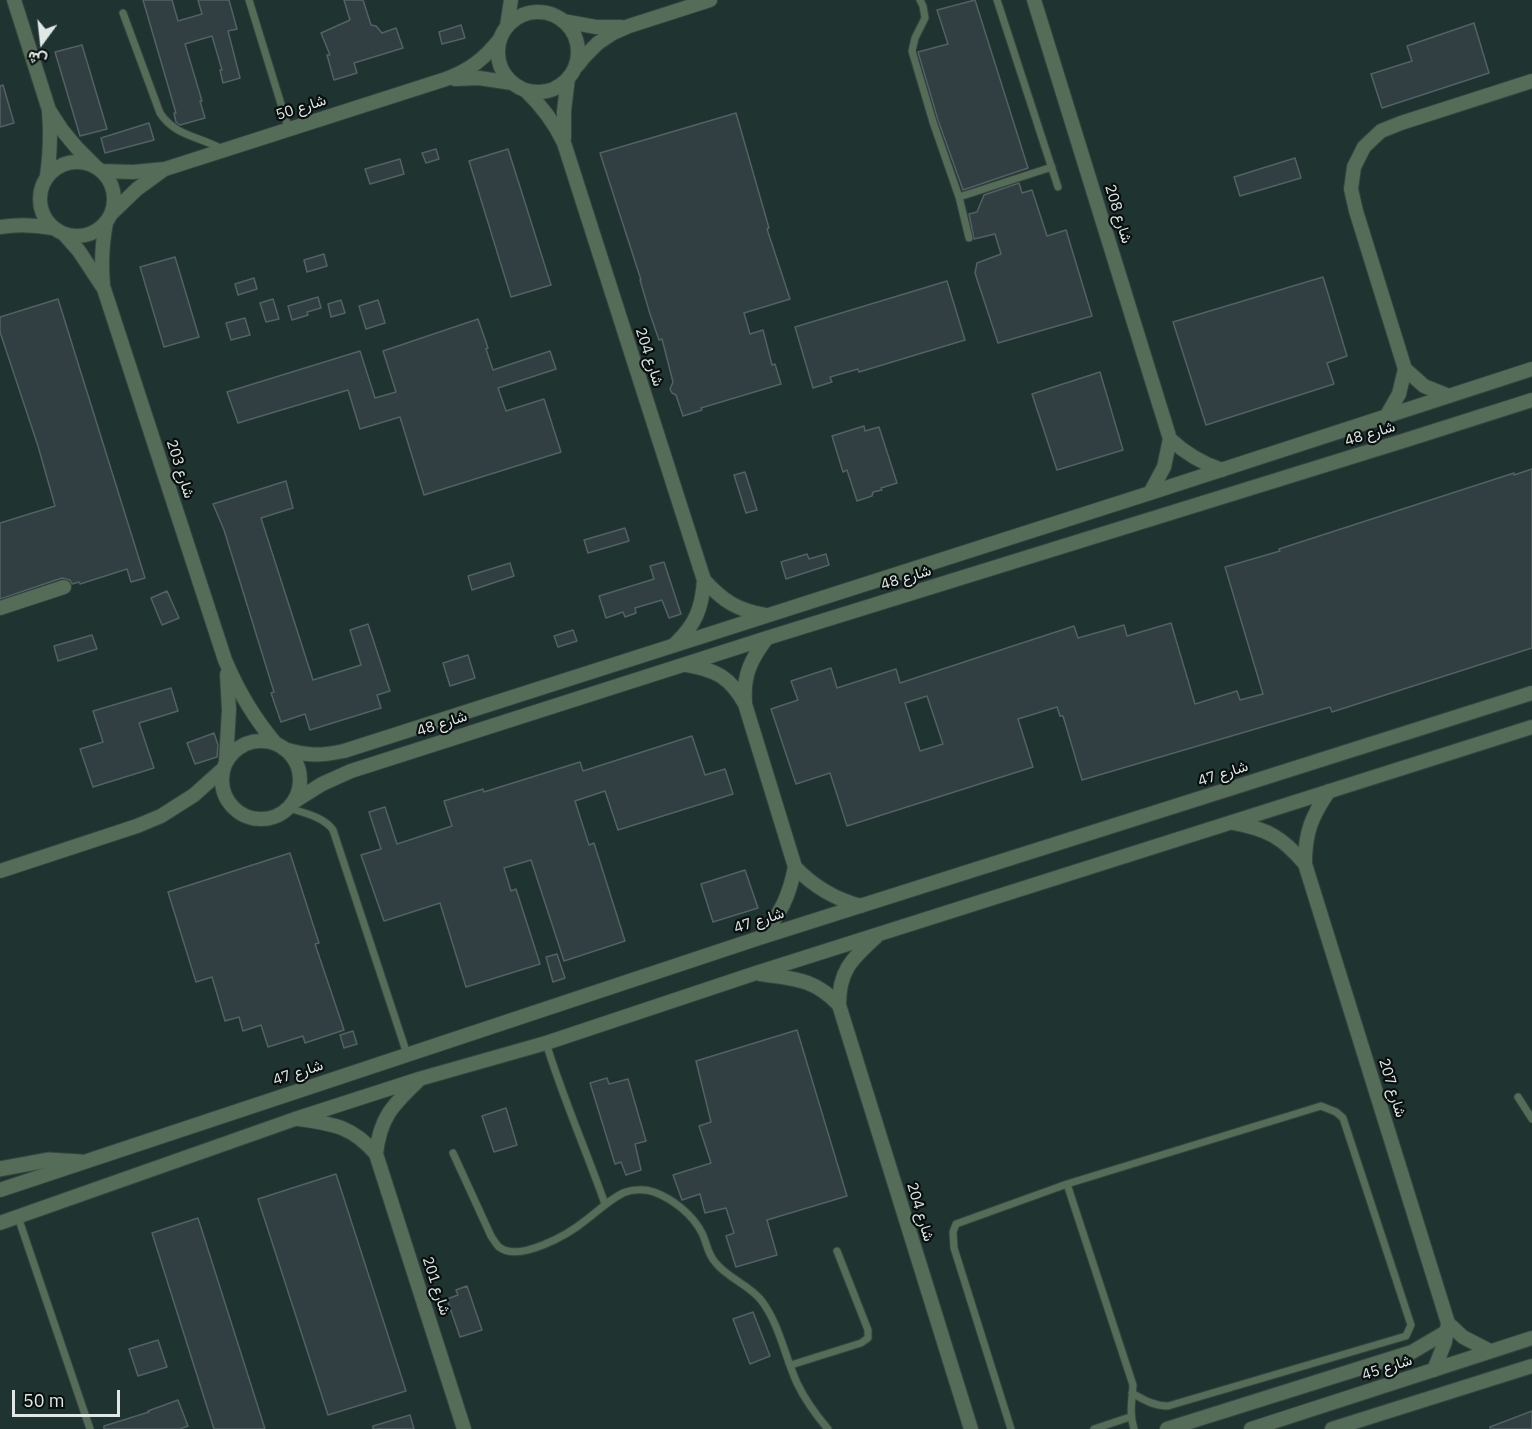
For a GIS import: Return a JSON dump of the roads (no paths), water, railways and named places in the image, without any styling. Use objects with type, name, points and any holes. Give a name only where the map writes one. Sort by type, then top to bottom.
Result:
[{"type":"street","points":[[14,0],[49,110],[51,132],[47,176]]},
{"type":"street","points":[[511,0],[507,26],[500,39],[499,63],[504,74],[512,83],[525,90],[540,92],[556,88],[598,43],[613,33],[710,0]]},
{"type":"street","points":[[534,0],[572,31],[577,44],[578,57],[571,74]]},
{"type":"street","name":"شارع 208","points":[[1034,0],[1170,438],[1164,467],[1150,494]]},
{"type":"street","points":[[507,26],[516,18],[539,12],[596,27],[629,26]]},
{"type":"street","name":"شارع 50","points":[[98,168],[133,172],[165,169],[289,130],[462,73],[477,64],[500,39]]},
{"type":"street","name":"شارع 204","points":[[564,143],[564,111],[571,74]]},
{"type":"street","name":"شارع 50","points":[[447,79],[479,78],[512,83]]},
{"type":"street","points":[[1449,396],[1424,386],[1405,369],[1356,211],[1351,189],[1353,167],[1364,147],[1381,131],[1532,81]]},
{"type":"street","name":"شارع 204","points":[[525,90],[548,114],[564,143],[704,580],[703,599],[697,616],[687,633],[674,645]]},
{"type":"street","points":[[0,227],[35,225],[75,236],[87,235],[97,230],[109,218],[115,201],[114,190],[109,179],[69,139],[49,110]]},
{"type":"street","points":[[58,231],[46,220],[40,203],[42,184],[47,176],[54,169],[73,161],[84,162],[98,168]]},
{"type":"street","name":"شارع 50","points":[[109,218],[137,189],[165,169]]},
{"type":"street","name":"شارع 203","points":[[109,218],[102,245],[101,267],[104,289],[225,660],[246,704],[260,725],[280,746]]},
{"type":"street","name":"شارع 203","points":[[58,231],[79,251],[104,289]]},
{"type":"street","name":"شارع 48","points":[[1387,416],[1399,394],[1405,369]]},
{"type":"street","name":"شارع 48","points":[[280,746],[314,756],[344,751],[1150,494],[1532,369]]},
{"type":"street","name":"شارع 48","points":[[292,804],[322,784],[351,771],[684,664],[1532,400]]},
{"type":"street","points":[[1170,438],[1194,458],[1222,470]]},
{"type":"street","name":"شارع 204","points":[[704,580],[716,594],[732,605],[749,612],[768,615]]},
{"type":"street","points":[[0,608],[63,586]]},
{"type":"street","points":[[745,704],[745,683],[750,663],[767,638]]},
{"type":"street","name":"شارع 203","points":[[224,765],[229,710],[225,660]]},
{"type":"street","points":[[684,664],[715,672],[728,680],[738,691],[745,704],[795,867],[791,887],[783,906],[759,938]]},
{"type":"street","name":"شارع 47","points":[[0,1190],[759,938],[1532,693]]},
{"type":"street","points":[[0,1223],[295,1119],[419,1079],[546,1043],[880,933],[1532,727]]},
{"type":"street","points":[[0,871],[161,816],[194,795],[224,765],[232,753],[248,743],[267,741],[280,746],[291,755],[297,764],[299,773],[299,792],[282,814],[264,820],[245,817],[230,805],[225,797],[221,778],[224,765]]},
{"type":"street","name":"شارع 207","points":[[1329,791],[1317,807],[1310,825],[1305,845],[1305,864],[1447,1328]]},
{"type":"street","name":"شارع 207","points":[[1232,822],[1253,826],[1273,835],[1291,848],[1305,864]]},
{"type":"street","points":[[795,867],[831,896],[861,906]]},
{"type":"street","name":"شارع 204","points":[[880,933],[859,952],[845,971],[838,1005],[971,1429]]},
{"type":"street","points":[[753,974],[803,981],[829,994],[838,1005]]},
{"type":"street","name":"شارع 201","points":[[376,1154],[381,1126],[388,1113],[419,1079]]},
{"type":"street","name":"شارع 201","points":[[295,1119],[343,1128],[356,1134],[376,1154],[464,1429]]},
{"type":"street","points":[[0,1169],[48,1160],[81,1162]]},
{"type":"street","points":[[1447,1328],[1490,1351]]},
{"type":"street","points":[[1434,1370],[1442,1352],[1447,1328]]},
{"type":"street","points":[[1167,1429],[1412,1352],[1447,1328]]},
{"type":"street","name":"شارع 45","points":[[1251,1429],[1532,1338]]},
{"type":"street","points":[[1332,1429],[1532,1365]]},
{"type":"lane","points":[[249,0],[289,130]]},
{"type":"lane","points":[[920,0],[925,18],[915,38],[912,51],[969,238]]},
{"type":"lane","points":[[997,0],[1058,188]]},
{"type":"lane","points":[[123,13],[159,113],[166,123],[224,150]]},
{"type":"lane","points":[[958,197],[1052,167]]},
{"type":"lane","points":[[292,804],[329,824],[333,830],[407,1054]]},
{"type":"lane","points":[[546,1043],[557,1081],[606,1204]]},
{"type":"lane","points":[[1518,1097],[1532,1119]]},
{"type":"lane","points":[[1011,1429],[954,1248],[953,1232],[956,1224],[1067,1184],[1321,1106],[1336,1112],[1342,1118],[1411,1325],[1406,1336],[1168,1406],[1150,1403],[1132,1393]]},
{"type":"lane","points":[[453,1153],[491,1236],[499,1247],[513,1252],[537,1247],[570,1231],[624,1192],[651,1191],[664,1196],[684,1210],[702,1233],[707,1251],[715,1263],[761,1299],[804,1398],[828,1429]]},
{"type":"lane","points":[[1067,1184],[1133,1385],[1130,1417],[1134,1429]]},
{"type":"lane","points":[[18,1217],[90,1429]]},
{"type":"lane","points":[[791,1365],[861,1343],[868,1338],[868,1330],[837,1251]]},
{"type":"lane","points":[[1095,1429],[1130,1417]]}]
